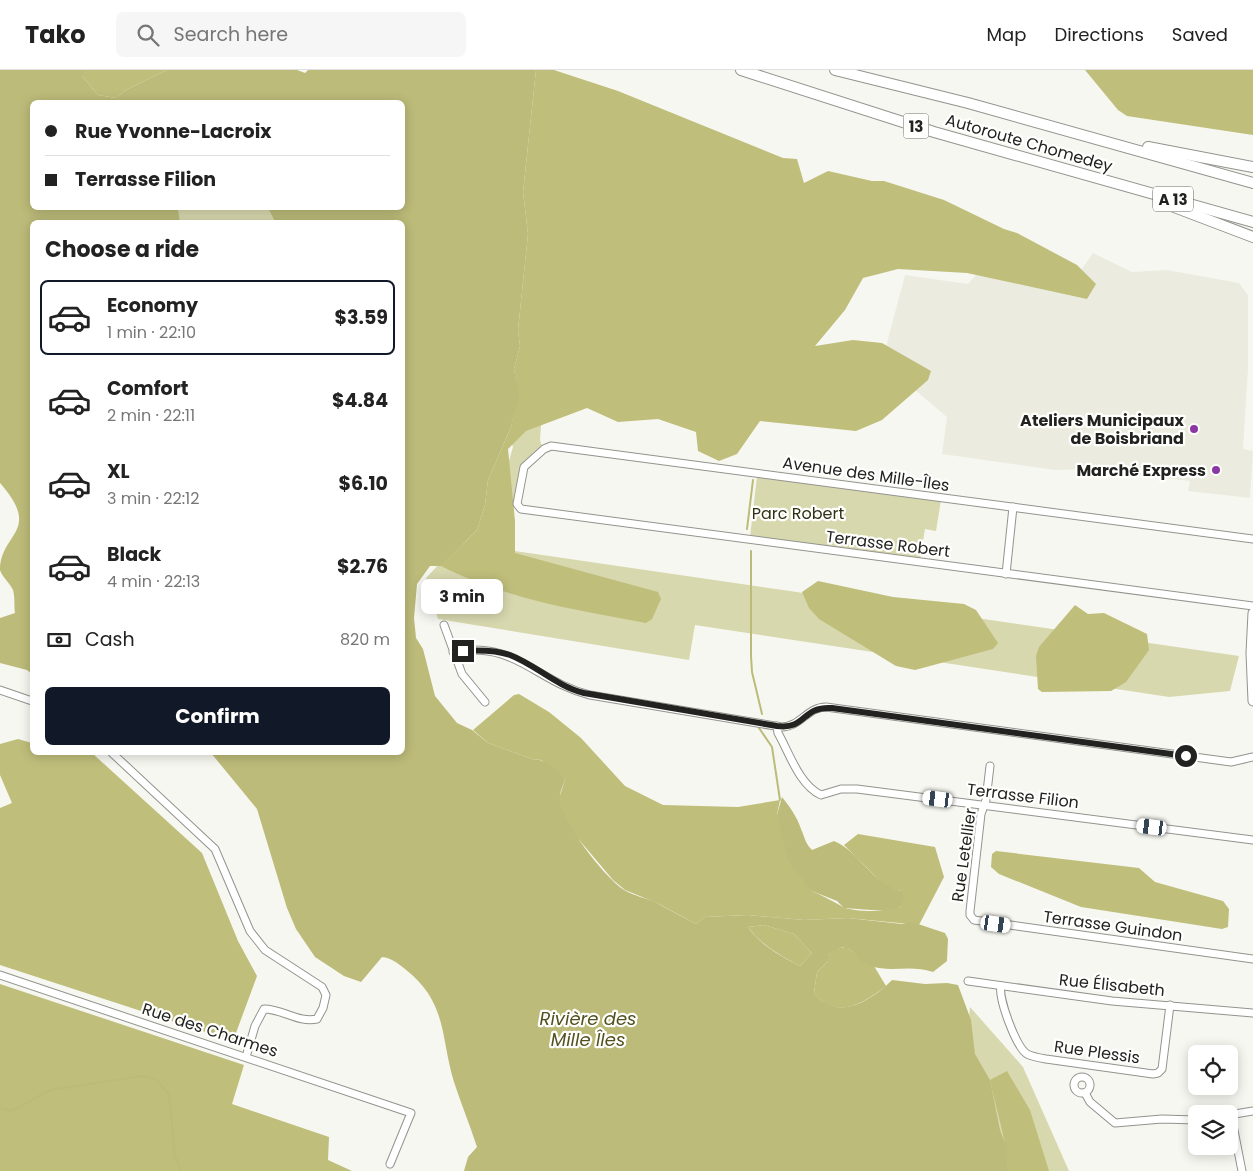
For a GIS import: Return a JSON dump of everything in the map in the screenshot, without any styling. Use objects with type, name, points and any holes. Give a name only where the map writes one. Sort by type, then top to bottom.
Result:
[{"type":"highway","name":"Autoroute Chomedey","points":[[742,70],[934,132],[1253,222]]},
{"type":"highway","name":"Autoroute Chomedey","points":[[835,70],[1253,183]]},
{"type":"highway","points":[[1095,139],[1253,167]]},
{"type":"highway","points":[[1092,177],[1253,237]]},
{"type":"main road","points":[[1253,613],[1251,666],[1253,701]]},
{"type":"street","name":"Avenue des Mille-Îles","points":[[519,508],[518,493],[524,467],[544,449],[552,446],[1253,539]]},
{"type":"street","points":[[1006,574],[1013,507]]},
{"type":"street","name":"Terrasse Robert","points":[[519,508],[1253,606]]},
{"type":"street","points":[[444,625],[462,674],[485,702]]},
{"type":"street","points":[[453,652],[478,650],[506,654],[561,685],[590,695],[777,726],[796,724],[811,711],[823,707],[1230,762],[1253,757]]},
{"type":"street","points":[[0,690],[30,700]]},
{"type":"street","name":"Terrasse Filion","points":[[777,726],[778,733],[798,770],[811,788],[820,795],[841,789],[857,789],[1253,840]]},
{"type":"street","points":[[114,755],[215,849],[250,931],[265,950],[310,977],[322,987],[326,995],[323,1008],[317,1019],[307,1021],[272,1009],[264,1009],[255,1026],[246,1057]]},
{"type":"street","name":"Rue Letellier","points":[[972,918],[970,913],[981,814],[985,805],[990,766]]},
{"type":"street","name":"Terrasse Guindon","points":[[972,918],[979,922],[1253,959]]},
{"type":"street","name":"Rue des Charmes","points":[[0,975],[411,1113],[390,1164]]},
{"type":"street","name":"Rue Élisabeth","points":[[968,981],[1112,1001],[1253,1013]]},
{"type":"street","name":"Rue Plessis","points":[[1001,986],[1001,996],[1014,1032],[1022,1048],[1031,1056],[1153,1074],[1160,1072],[1162,1065],[1170,1005]]},
{"type":"street","points":[[1085,1093],[1090,1102],[1115,1123],[1162,1119],[1188,1120]]},
{"type":"street","points":[[1238,1114],[1253,1111]]},
{"type":"street","points":[[1238,1152],[1242,1171]]},
{"type":"shaded area","points":[[82,70],[167,70],[126,90],[116,98],[98,95],[82,76]]},
{"type":"shaded area","points":[[536,70],[554,70],[618,91],[783,158],[797,159],[804,183],[828,171],[872,181],[884,181],[944,200],[1004,229],[1017,233],[1077,265],[1096,284],[1087,299],[967,273],[898,269],[863,278],[845,310],[815,346],[853,340],[882,343],[931,371],[928,380],[882,420],[856,431],[760,421],[737,454],[719,461],[698,451],[696,432],[658,419],[618,422],[587,408],[526,431],[508,449],[515,521],[515,553],[658,592],[661,599],[652,619],[646,623],[542,602],[491,587],[441,566],[477,530],[485,505],[488,480],[511,427],[518,394],[514,369],[520,346],[518,330],[528,234],[523,192]]},
{"type":"shaded area","points":[[1085,70],[1253,70],[1253,135],[1127,116],[1118,110]]},
{"type":"shaded area","points":[[1093,253],[1132,272],[1167,270],[1239,283],[1248,295],[1248,369],[1243,449],[1253,451],[1250,498],[1188,491],[1190,481],[1083,469],[1055,470],[942,454],[947,417],[882,362],[905,275],[968,284],[989,260],[1079,273]]},
{"type":"shaded area","points":[[818,581],[893,597],[964,604],[976,610],[998,643],[993,649],[915,670],[896,666],[819,619],[809,608],[802,592]]},
{"type":"shaded area","points":[[1075,605],[1088,614],[1104,613],[1147,634],[1149,650],[1126,682],[1111,691],[1042,692],[1038,689],[1036,656],[1039,647]]},
{"type":"shaded area","points":[[519,694],[549,712],[581,738],[625,786],[663,805],[738,807],[780,800],[777,815],[812,891],[843,907],[872,911],[890,910],[901,906],[901,891],[887,888],[844,845],[858,834],[935,847],[944,877],[919,925],[848,918],[804,920],[748,915],[705,917],[696,924],[657,903],[625,890],[613,880],[570,829],[563,817],[559,798],[565,780],[541,760],[532,759],[488,743],[473,730],[514,695]]},
{"type":"shaded area","points":[[18,739],[30,742],[30,755],[94,755],[202,853],[238,941],[257,976],[233,1041],[0,965],[0,808],[12,803],[0,775],[0,744]]},
{"type":"shaded area","points":[[996,851],[1139,868],[1155,882],[1223,901],[1229,909],[1228,927],[1222,929],[1081,907],[999,874],[991,867],[992,854]]},
{"type":"shaded area","points":[[764,925],[794,934],[812,953],[800,966],[772,950],[748,927]]},
{"type":"shaded area","points":[[846,947],[874,966],[886,986],[860,1003],[841,1008],[823,1002],[814,993],[817,972],[828,961],[828,955],[835,949]]},
{"type":"shaded area","points":[[0,984],[244,1065],[232,1104],[329,1137],[328,1160],[352,1171],[0,1171]]},
{"type":"shaded area","points":[[1007,1071],[1030,1110],[1049,1171],[1008,1171],[1003,1136],[990,1080]]},
{"type":"green space","points":[[178,210],[269,210],[274,220],[180,220]]},
{"type":"green space","points":[[543,398],[540,440],[542,447],[520,469],[512,513],[506,471],[513,447],[512,444]]},
{"type":"green space","name":"Parc Robert","points":[[757,476],[941,500],[936,531],[925,529],[920,559],[750,537]]},
{"type":"green space","points":[[459,543],[1239,656],[1230,691],[1169,697],[695,625],[689,660],[438,619],[426,578]]},
{"type":"green space","points":[[970,1007],[1023,1067],[1069,1171],[989,1171],[966,1049]]},
{"type":"water","name":"Rivière des Mille Îles","points":[[0,70],[82,70],[82,76],[98,95],[116,98],[126,90],[167,70],[297,70],[305,73],[308,70],[536,70],[523,192],[528,234],[518,330],[520,346],[514,369],[519,394],[511,427],[488,480],[485,505],[477,530],[441,566],[430,566],[417,584],[414,618],[416,638],[423,649],[435,696],[457,723],[472,730],[488,743],[532,759],[540,760],[555,768],[565,780],[560,797],[562,809],[576,835],[597,863],[626,891],[655,902],[696,924],[705,917],[748,915],[804,920],[848,918],[902,924],[912,922],[945,933],[948,939],[947,961],[933,972],[917,969],[879,968],[865,963],[847,948],[836,949],[828,955],[828,961],[817,972],[814,993],[823,1002],[833,1006],[844,1007],[865,1001],[892,980],[958,985],[971,1020],[975,1054],[990,1080],[1000,1130],[1007,1148],[1008,1171],[464,1171],[468,1157],[477,1147],[454,1082],[436,1008],[429,995],[405,969],[394,961],[382,957],[361,982],[344,976],[315,957],[296,929],[287,908],[257,809],[213,755],[405,755],[405,220],[274,220],[269,210],[405,210],[405,100],[30,100],[30,210],[178,210],[180,220],[30,220],[30,672],[0,663],[0,618],[15,613],[13,590],[0,570],[2,558],[19,522],[18,512],[12,499],[0,483]],"holes":[[[764,925],[794,934],[812,953],[800,966],[765,945],[748,927]]]},
{"type":"water","points":[[782,797],[795,816],[806,843],[812,850],[834,841],[843,846],[882,882],[901,891],[904,896],[901,906],[885,911],[844,908],[837,901],[812,891],[789,862],[777,815]]},
{"type":"waterway","points":[[747,529],[753,480]]},
{"type":"waterway","points":[[751,551],[752,672],[762,714]]},
{"type":"waterway","points":[[759,728],[772,747],[780,800]]},
{"type":"waterway","points":[[0,1108],[12,1111],[50,1090],[142,1076],[156,1079],[169,1094],[175,1156],[181,1171]]},
{"type":"place","name":"Ateliers Municipaux de Boisbriand","points":[[1194,429]]},
{"type":"place","name":"Marché Express","points":[[1216,470]]},
{"type":"route","points":[[463,651],[485,651],[511,656],[570,690],[670,709],[777,726],[785,727],[796,724],[802,721],[809,712],[823,707],[1186,756]]}]
